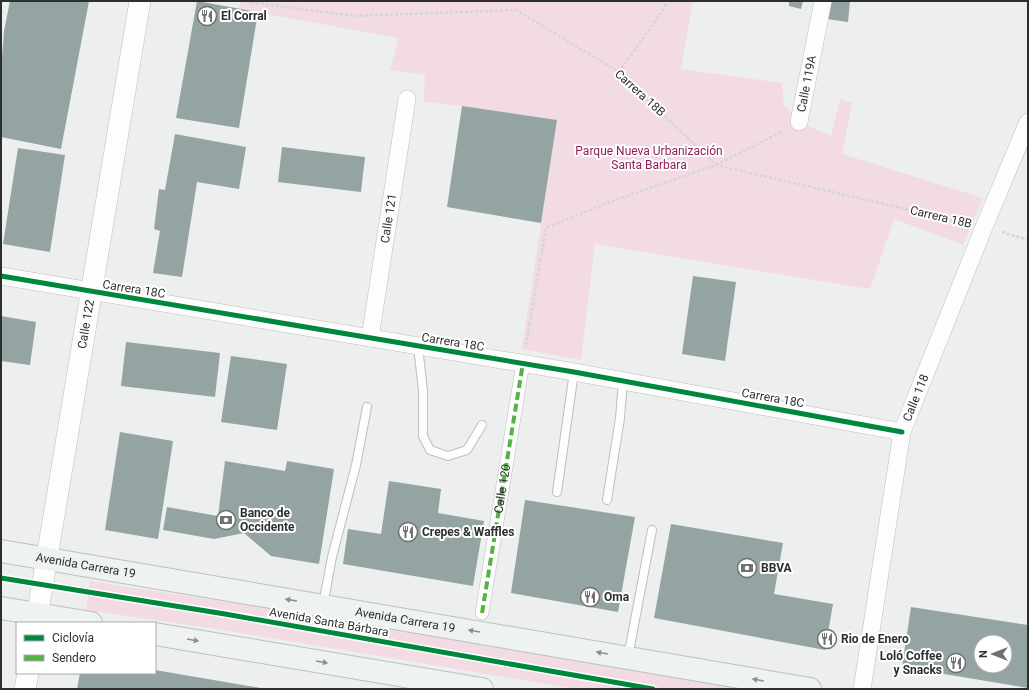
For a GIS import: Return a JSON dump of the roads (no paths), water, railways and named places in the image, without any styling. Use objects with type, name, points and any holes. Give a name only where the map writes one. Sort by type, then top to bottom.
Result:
[{"type":"main road","name":"Avenida Carrera 19","points":[[1,551],[810,689]]},
{"type":"main road","points":[[1,608],[37,618],[80,622]]},
{"type":"main road","points":[[156,634],[482,689]]},
{"type":"street","name":"Calle 122","points":[[37,618],[140,1]]},
{"type":"street","name":"Calle 119A","points":[[799,122],[823,1]]},
{"type":"street","name":"Calle 121","points":[[370,338],[407,98]]},
{"type":"street","name":"Calle 118","points":[[862,689],[902,432],[984,227],[1028,122]]},
{"type":"street","name":"Carrera 18C","points":[[1,276],[523,363],[902,432]]},
{"type":"street","name":"Calle 120","points":[[482,613],[523,363]]},
{"type":"street","points":[[25,689],[28,674]]},
{"type":"lane","points":[[418,346],[423,391],[423,436],[430,450],[448,456],[467,450],[482,424]]},
{"type":"lane","points":[[557,492],[574,372]]},
{"type":"lane","points":[[607,500],[620,418],[623,381]]},
{"type":"lane","points":[[323,605],[332,557],[356,465],[367,407]]},
{"type":"lane","points":[[628,658],[652,530]]},
{"type":"place","name":"El Corral","points":[[207,16]]},
{"type":"place","name":"Banco de Occidente","points":[[226,520]]},
{"type":"place","name":"Crepes & Waffles","points":[[408,532]]},
{"type":"place","name":"BBVA","points":[[747,568]]},
{"type":"place","name":"Oma","points":[[590,597]]},
{"type":"place","name":"Rio de Enero","points":[[827,639]]},
{"type":"place","name":"Loló Coffee y Snacks","points":[[956,663]]},
{"type":"park label","name":"Parque Nueva Urbanización Santa Barbara","points":[[649,158]]}]
